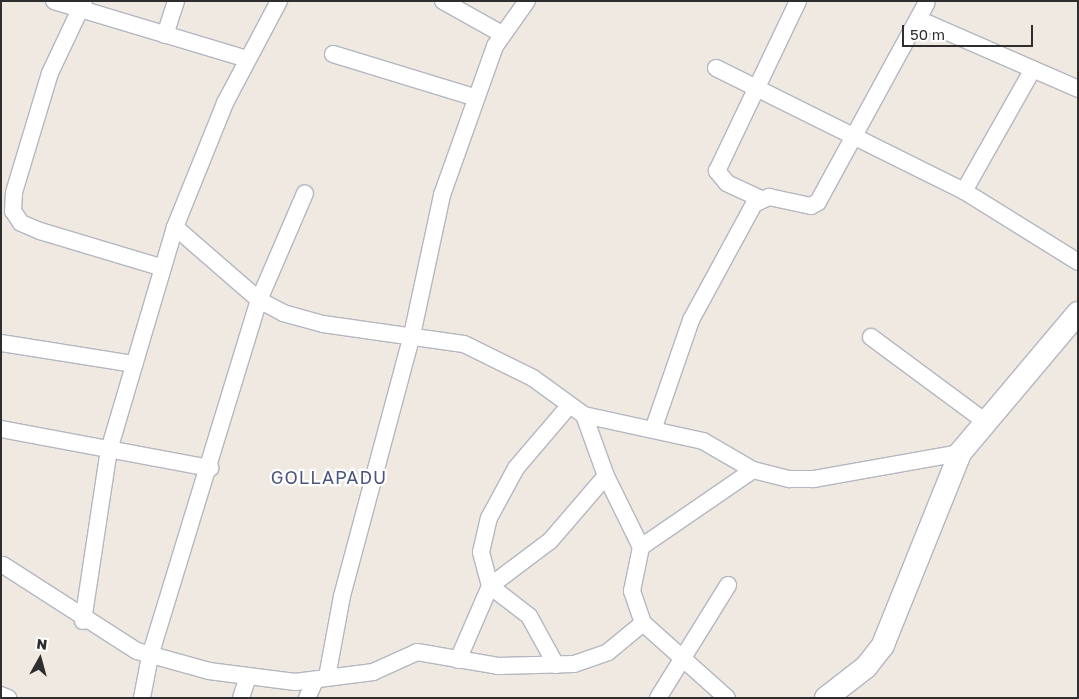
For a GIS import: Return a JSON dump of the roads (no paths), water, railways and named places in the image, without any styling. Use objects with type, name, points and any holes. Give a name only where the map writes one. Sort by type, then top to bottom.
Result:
[{"type":"street","points":[[54,1],[83,6],[165,35],[246,59]]},
{"type":"street","points":[[165,35],[176,1]]},
{"type":"street","points":[[83,621],[109,450],[175,227],[246,59],[279,1]]},
{"type":"street","points":[[443,1],[502,34]]},
{"type":"street","points":[[307,698],[321,679],[412,335],[442,195],[474,98],[502,34],[527,1]]},
{"type":"street","points":[[798,1],[717,171],[726,183],[761,198],[815,205],[857,134],[926,4]]},
{"type":"street","points":[[83,6],[50,73],[14,192],[14,211],[21,223],[40,231],[163,268]]},
{"type":"street","points":[[918,19],[1078,89]]},
{"type":"street","points":[[333,54],[474,98]]},
{"type":"street","points":[[716,68],[757,85],[857,134],[964,191],[1078,262]]},
{"type":"street","points":[[964,191],[1033,69]]},
{"type":"street","points":[[142,698],[150,656],[210,468],[260,300],[304,193]]},
{"type":"street","points":[[654,427],[691,320],[725,253],[761,198]]},
{"type":"street","points":[[175,227],[260,300],[282,313],[323,324],[412,335],[464,344],[533,378],[569,406],[584,415],[654,427],[703,441],[753,470],[790,479],[814,479],[960,453]]},
{"type":"street","points":[[826,698],[866,667],[882,645],[960,453],[1078,314]]},
{"type":"street","points":[[871,337],[986,422]]},
{"type":"street","points":[[1,343],[134,364]]},
{"type":"street","points":[[556,665],[529,616],[490,586],[480,552],[489,518],[516,468],[569,406]]},
{"type":"street","points":[[584,415],[606,476],[641,547],[632,591],[643,623],[727,698]]},
{"type":"street","points":[[1,429],[210,468]]},
{"type":"street","points":[[641,547],[753,470]]},
{"type":"street","points":[[458,660],[490,586],[550,541],[606,476]]},
{"type":"street","points":[[2,564],[83,621],[150,656],[248,677],[321,679],[373,672],[417,652],[433,651],[458,660],[498,666],[556,665],[596,658],[643,623]]},
{"type":"street","points":[[658,698],[681,656],[728,585]]},
{"type":"street","points":[[241,698],[248,677]]},
{"type":"street","points":[[1,695],[8,698]]},
{"type":"district","name":"GOLLAPADU","points":[[329,477]]}]
